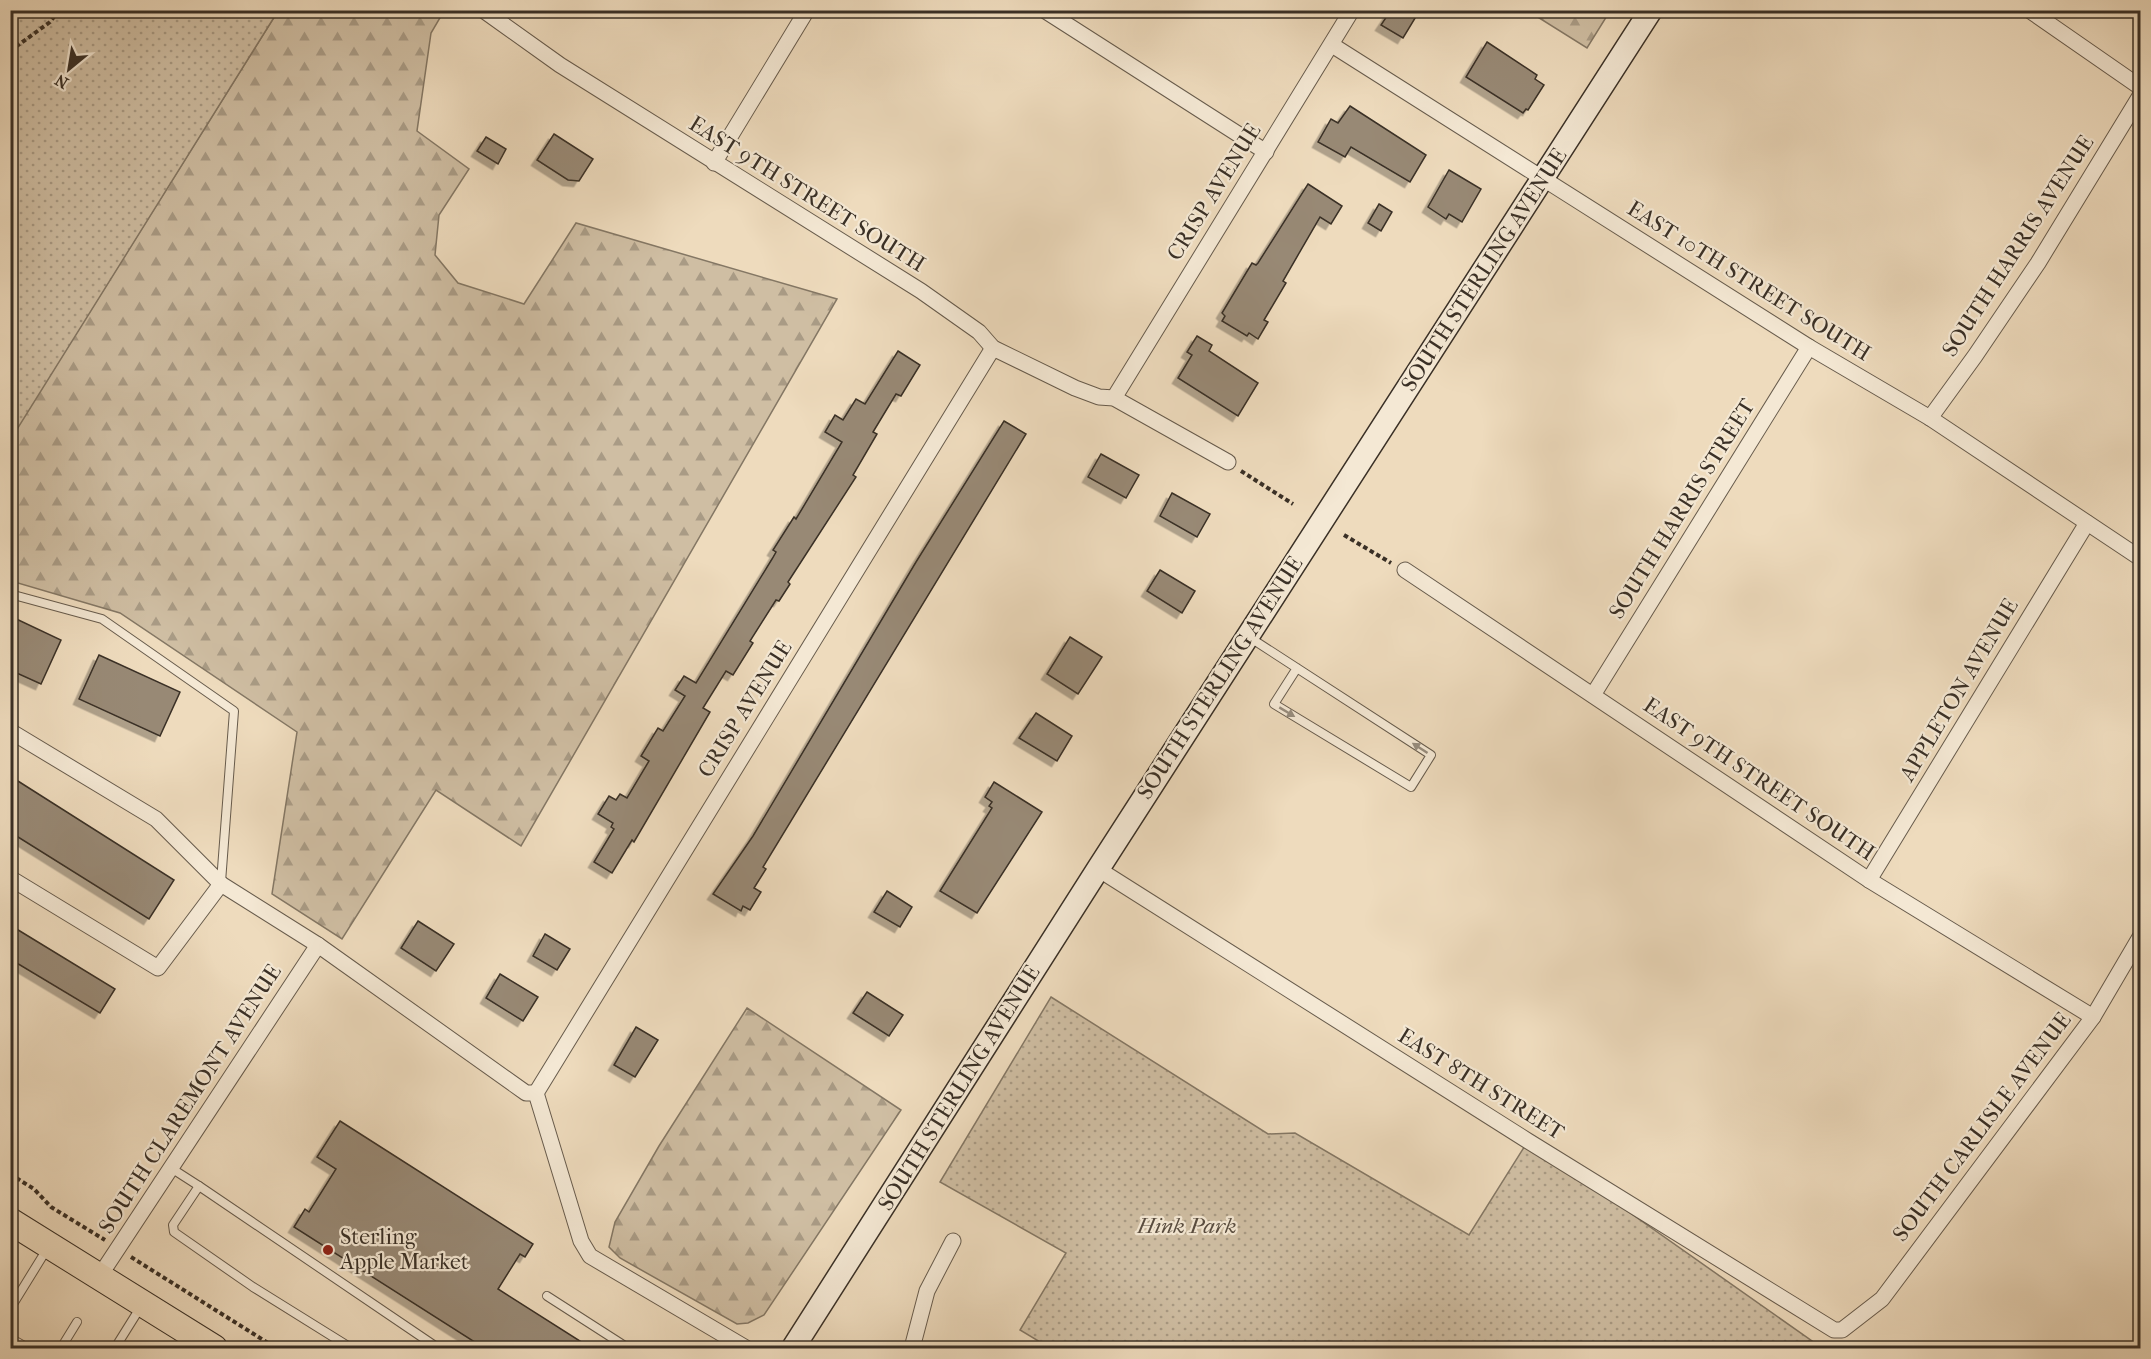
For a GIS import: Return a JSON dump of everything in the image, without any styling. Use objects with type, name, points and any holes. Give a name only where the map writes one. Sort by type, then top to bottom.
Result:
[{"type":"main road","name":"SOUTH STERLING AVENUE","points":[[793,1348],[1098,869],[1651,10]]},
{"type":"main road","points":[[10,1221],[214,1348]]},
{"type":"street","name":"EAST 9TH STREET SOUTH","points":[[483,10],[560,65],[921,291],[979,332],[993,348],[1075,388],[1099,397],[1114,398],[1228,462]]},
{"type":"street","points":[[714,163],[807,10]]},
{"type":"street","points":[[1044,10],[1266,152]]},
{"type":"street","name":"CRISP AVENUE","points":[[1114,398],[1352,10]]},
{"type":"street","points":[[2029,10],[2140,87]]},
{"type":"street","name":"EAST 10TH STREET SOUTH","points":[[1332,45],[1809,347],[1930,418],[2140,558]]},
{"type":"street","name":"SOUTH HARRIS AVENUE","points":[[1930,418],[1976,356],[2038,263],[2140,96]]},
{"type":"street","name":"SOUTH HARRIS STREET","points":[[1593,695],[1809,347]]},
{"type":"street","name":"CRISP AVENUE","points":[[536,1093],[993,348]]},
{"type":"street","name":"APPLETON AVENUE","points":[[1869,880],[2087,523]]},
{"type":"street","name":"EAST 9TH STREET SOUTH","points":[[1405,570],[1869,880],[2093,1017]]},
{"type":"street","points":[[10,731],[156,819],[221,884],[318,945],[526,1093],[536,1093],[581,1241],[590,1256],[746,1348]]},
{"type":"street","name":"EAST 8TH STREET","points":[[1098,869],[1538,1147],[1834,1330],[1842,1330]]},
{"type":"street","points":[[10,878],[158,968],[221,884]]},
{"type":"street","name":"SOUTH CARLISLE AVENUE","points":[[1842,1330],[1882,1299],[2093,1017],[2140,937]]},
{"type":"street","name":"SOUTH CLAREMONT AVENUE","points":[[99,1277],[318,945]]},
{"type":"street","points":[[912,1348],[927,1291],[953,1241]]},
{"type":"lane","points":[[10,594],[102,619],[234,711],[221,884]]},
{"type":"lane","points":[[1248,636],[1431,755],[1411,787],[1274,704],[1297,668]]},
{"type":"lane","points":[[171,1167],[438,1348]]},
{"type":"lane","points":[[199,1186],[173,1225],[174,1232],[218,1264],[351,1348]]},
{"type":"lane","points":[[10,1309],[50,1245]]},
{"type":"lane","points":[[547,1296],[628,1348]]},
{"type":"lane","points":[[114,1348],[143,1304]]},
{"type":"lane","points":[[61,1348],[76,1322]]},
{"type":"lane","points":[[10,1338],[27,1348]]},
{"type":"path","points":[[10,51],[50,22],[59,10]]},
{"type":"path","points":[[1228,462],[1293,504]]},
{"type":"path","points":[[1344,535],[1405,570]]},
{"type":"path","points":[[10,1174],[34,1189],[51,1207],[276,1348]]},
{"type":"green space","points":[[10,11],[278,11],[11,439]]},
{"type":"green space","points":[[278,11],[444,11],[431,33],[417,131],[469,169],[439,215],[435,255],[458,283],[524,304],[576,223],[837,299],[521,846],[436,790],[342,939],[272,894],[297,732],[120,613],[11,581],[10,439]]},
{"type":"green space","points":[[1528,11],[1610,11],[1587,48]]},
{"type":"green space","name":"Hink Park","points":[[1051,997],[1268,1134],[1295,1133],[1469,1235],[1528,1141],[1822,1348],[1050,1348],[1020,1330],[1066,1253],[940,1182]]},
{"type":"green space","points":[[747,1008],[901,1110],[764,1315],[748,1323],[737,1324],[620,1258],[609,1247],[615,1222],[659,1146]]},
{"type":"building","points":[[1391,10],[1420,10],[1403,38],[1381,25]]},
{"type":"building","points":[[1487,42],[1537,75],[1535,79],[1544,85],[1528,110],[1526,109],[1523,113],[1466,77]]},
{"type":"building","points":[[1350,106],[1426,155],[1410,182],[1351,147],[1345,157],[1318,142],[1331,119],[1338,123]]},
{"type":"building","points":[[554,134],[593,159],[579,181],[568,180],[537,160]]},
{"type":"building","points":[[486,137],[506,149],[498,164],[477,151]]},
{"type":"building","points":[[1449,170],[1481,189],[1462,222],[1449,214],[1446,219],[1428,207]]},
{"type":"building","points":[[1308,184],[1342,206],[1331,224],[1320,217],[1283,281],[1286,283],[1264,320],[1268,322],[1258,339],[1249,333],[1247,336],[1222,321],[1225,316],[1222,313],[1252,263],[1256,265],[1258,263]]},
{"type":"building","points":[[1379,204],[1392,212],[1381,231],[1368,223]]},
{"type":"building","points":[[1197,336],[1212,345],[1209,351],[1258,383],[1238,416],[1178,378],[1192,355],[1187,352]]},
{"type":"building","points":[[898,351],[920,365],[901,396],[896,394],[873,432],[877,434],[853,475],[856,477],[788,582],[790,584],[779,601],[776,600],[750,641],[753,643],[733,675],[726,671],[703,708],[710,712],[634,842],[632,840],[612,873],[594,862],[614,829],[611,827],[613,823],[598,814],[609,796],[616,800],[620,794],[627,798],[649,761],[641,756],[658,728],[663,731],[685,696],[675,690],[684,676],[696,683],[772,559],[776,552],[773,550],[794,517],[796,519],[842,442],[825,432],[835,415],[843,420],[856,399],[865,404]]},
{"type":"building","points":[[1004,421],[1026,434],[763,867],[766,869],[754,888],[761,892],[750,910],[743,906],[741,911],[713,894],[753,836],[916,562]]},
{"type":"building","points":[[1101,454],[1139,475],[1126,498],[1088,477]]},
{"type":"building","points":[[1172,493],[1210,514],[1197,537],[1160,516]]},
{"type":"building","points":[[1160,570],[1195,591],[1182,613],[1147,591]]},
{"type":"building","points":[[10,616],[61,640],[41,684],[10,670]]},
{"type":"building","points":[[1070,637],[1102,657],[1078,694],[1047,674]]},
{"type":"building","points":[[99,655],[180,692],[160,736],[79,699]]},
{"type":"building","points":[[1036,713],[1072,736],[1057,761],[1019,738]]},
{"type":"building","points":[[10,776],[174,880],[149,919],[10,832]]},
{"type":"building","points":[[994,782],[1042,812],[977,913],[940,891],[992,808],[989,806],[992,802],[985,797]]},
{"type":"building","points":[[887,891],[912,907],[900,927],[874,912]]},
{"type":"building","points":[[418,921],[454,944],[436,971],[401,948]]},
{"type":"building","points":[[10,925],[115,989],[100,1013],[10,959]]},
{"type":"building","points":[[545,934],[570,949],[557,970],[533,956]]},
{"type":"building","points":[[500,974],[538,997],[523,1021],[486,998]]},
{"type":"building","points":[[867,992],[903,1015],[889,1036],[853,1013]]},
{"type":"building","points":[[636,1027],[658,1040],[635,1077],[614,1065]]},
{"type":"building","points":[[340,1121],[533,1244],[525,1257],[520,1254],[498,1289],[591,1348],[484,1348],[294,1227],[305,1209],[309,1212],[336,1169],[317,1157]]},
{"type":"place","name":"Sterling Apple Market","points":[[328,1250]]}]
